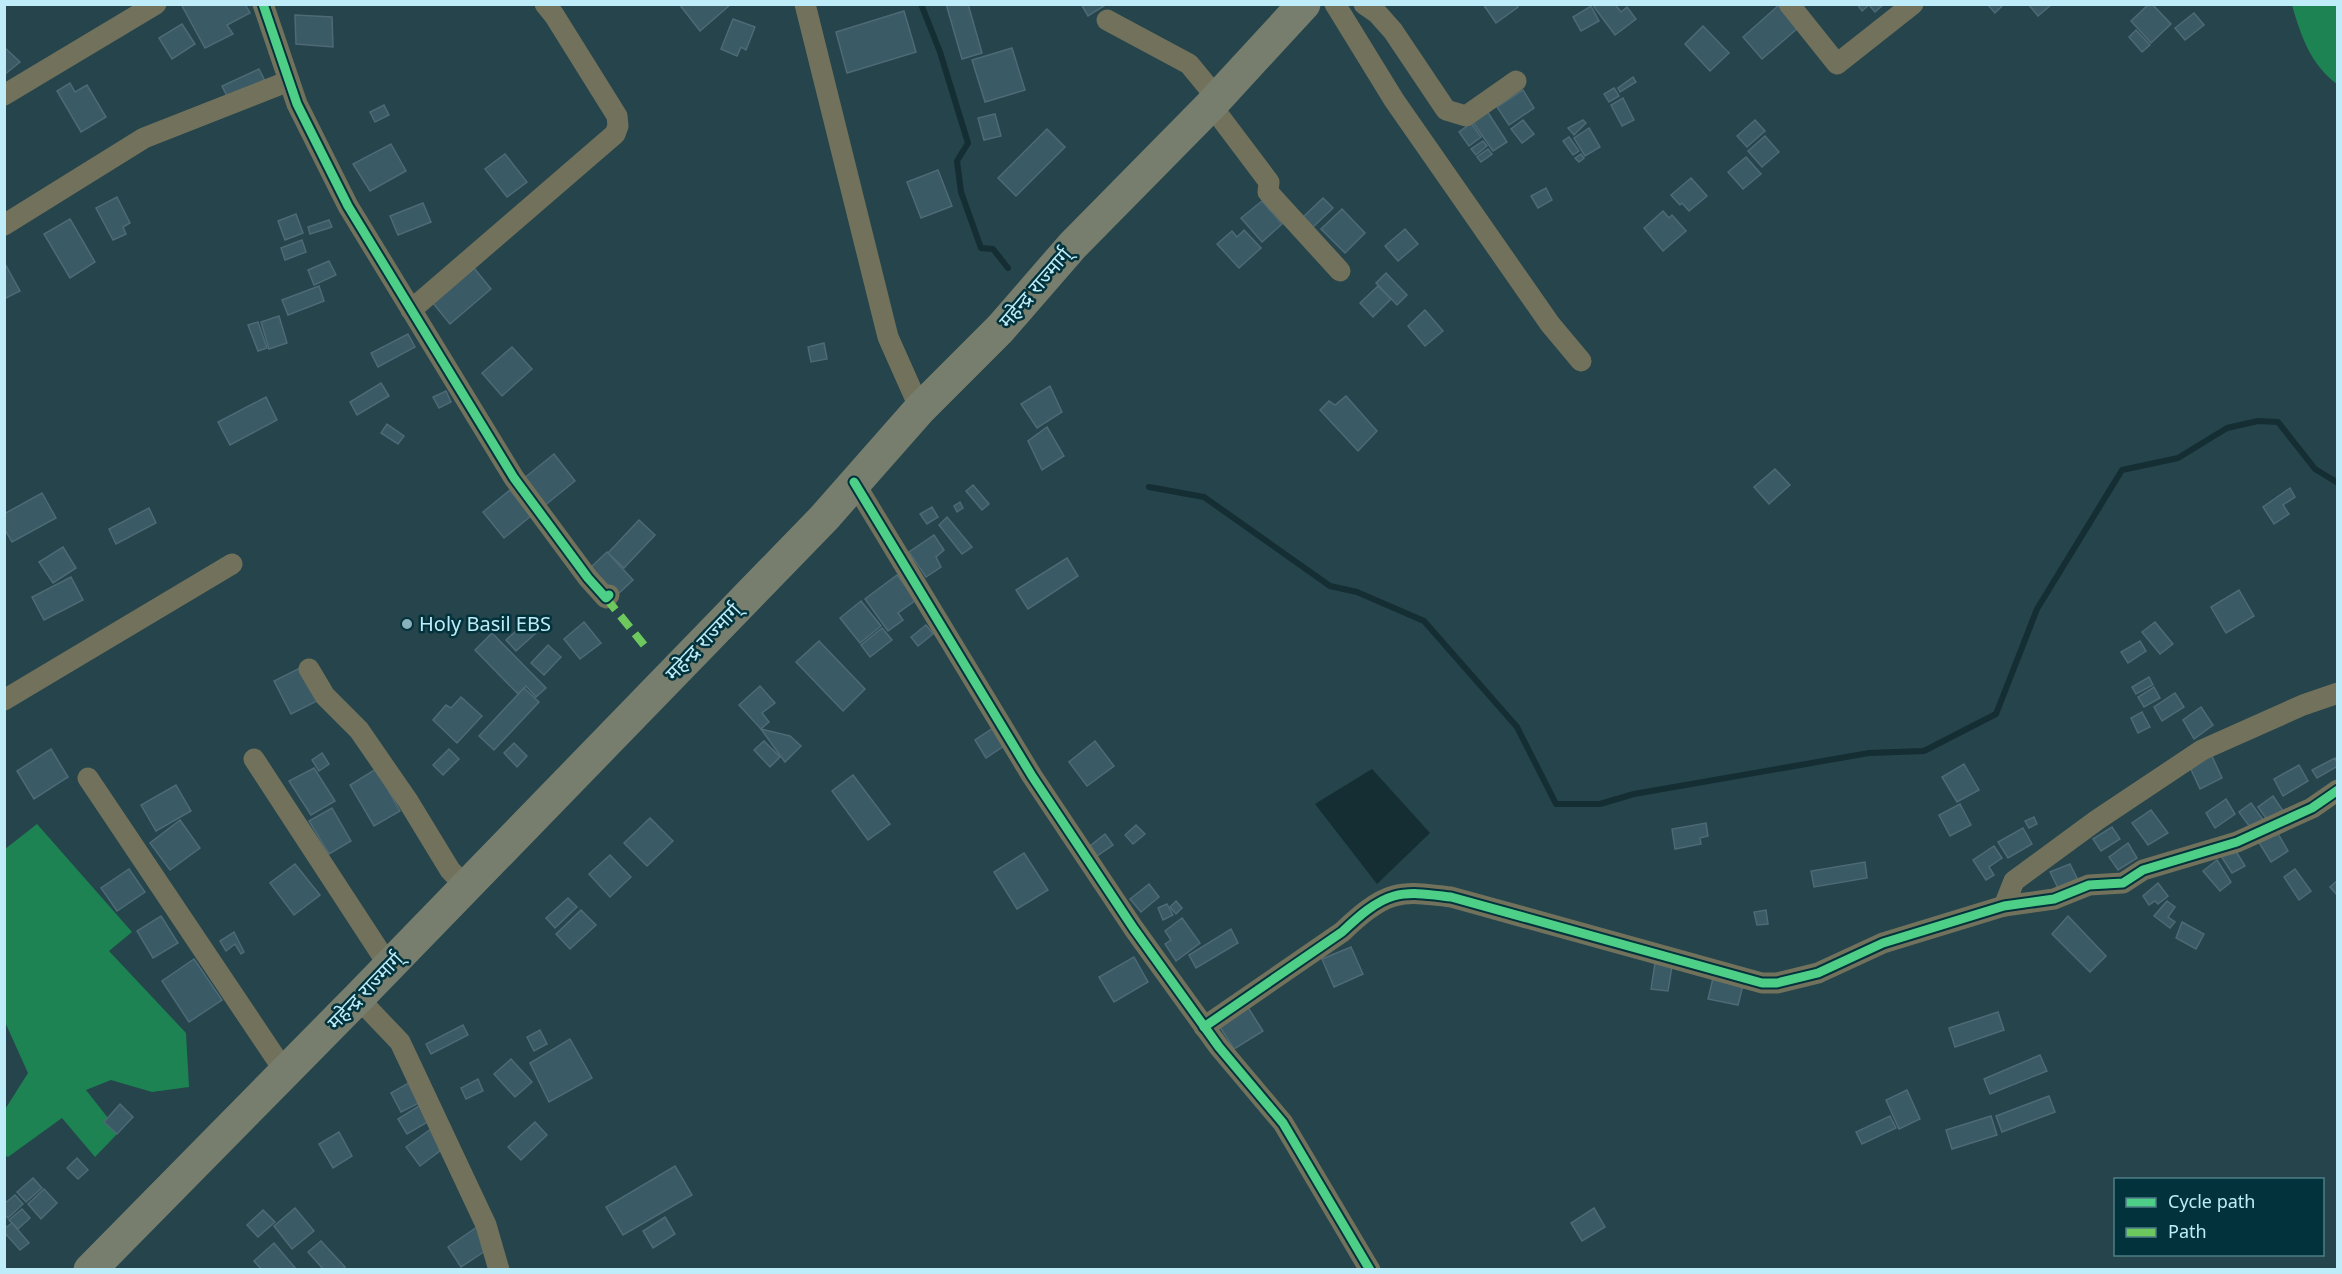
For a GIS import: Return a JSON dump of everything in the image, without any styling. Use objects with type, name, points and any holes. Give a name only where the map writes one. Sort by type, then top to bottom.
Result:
[{"type":"highway","name":"महेन्द्र राज्मार्ग्","points":[[90,1269],[358,998],[816,526],[920,409],[1000,329],[1073,245],[1214,102],[1294,8]]},
{"type":"street","points":[[4,95],[156,4]]},
{"type":"street","points":[[263,4],[297,104],[348,206],[514,478],[588,578],[606,598],[609,595]]},
{"type":"street","points":[[411,310],[615,134],[618,126],[617,116],[545,4]]},
{"type":"street","points":[[805,4],[888,337],[920,409]]},
{"type":"street","points":[[1335,4],[1394,100],[1550,324],[1581,361]]},
{"type":"street","points":[[1364,4],[1377,13],[1393,31],[1446,110],[1466,116],[1516,81]]},
{"type":"street","points":[[1789,4],[1837,64],[1913,4]]},
{"type":"street","points":[[1107,20],[1190,64],[1269,182],[1268,192],[1340,271]]},
{"type":"street","points":[[4,225],[144,138],[289,81]]},
{"type":"street","points":[[854,482],[1032,776],[1134,929],[1204,1027],[1283,1123],[1370,1269]]},
{"type":"street","points":[[4,700],[232,564]]},
{"type":"street","points":[[309,669],[325,696],[359,730],[450,870],[466,887]]},
{"type":"street","points":[[2004,906],[2014,881],[2097,820],[2202,750],[2303,705],[2337,693]]},
{"type":"street","points":[[254,759],[389,966]]},
{"type":"street","points":[[88,778],[285,1072]]},
{"type":"street","points":[[1204,1027],[1342,932],[1361,915],[1392,896],[1415,894],[1451,897],[1762,983],[1777,983],[1818,973],[1883,943],[2004,906],[2054,899],[2089,885],[2123,884],[2143,870],[2237,842],[2312,808],[2337,790]]},
{"type":"street","points":[[358,998],[400,1042],[486,1226],[500,1269]]},
{"type":"green space","points":[[2292,5],[2337,5],[2337,84],[2313,58],[2299,28]]},
{"type":"green space","points":[[37,824],[132,932],[109,951],[186,1033],[189,1087],[152,1092],[111,1080],[86,1090],[119,1132],[95,1157],[62,1118],[8,1157],[5,1155],[4,1111],[28,1073],[5,1022],[5,849]]},
{"type":"water","points":[[1372,769],[1430,833],[1377,884],[1315,804]]},
{"type":"building","points":[[181,4],[245,4],[250,13],[227,25],[233,34],[205,48]]},
{"type":"building","points":[[679,4],[730,4],[730,5],[700,31]]},
{"type":"building","points":[[946,4],[968,4],[982,53],[962,59]]},
{"type":"building","points":[[1081,4],[1107,4],[1088,16]]},
{"type":"building","points":[[1483,4],[1516,4],[1518,7],[1496,23]]},
{"type":"building","points":[[1598,4],[1615,4],[1621,12],[1627,7],[1636,19],[1615,35],[1594,7]]},
{"type":"building","points":[[1857,4],[1884,4],[1875,12],[1869,5],[1862,11]]},
{"type":"building","points":[[1987,4],[2004,4],[1995,13]]},
{"type":"building","points":[[2028,4],[2052,4],[2038,16]]},
{"type":"building","points":[[2149,4],[2152,4],[2171,24],[2151,43],[2131,21]]},
{"type":"building","points":[[1779,5],[1798,28],[1762,59],[1743,37]]},
{"type":"building","points":[[1591,6],[1599,21],[1581,31],[1573,17]]},
{"type":"building","points":[[904,11],[916,52],[847,73],[836,32]]},
{"type":"building","points":[[2194,13],[2204,25],[2185,40],[2175,28]]},
{"type":"building","points":[[295,15],[332,17],[333,47],[296,44]]},
{"type":"building","points":[[733,19],[755,27],[746,50],[741,47],[737,56],[721,49]]},
{"type":"building","points":[[182,24],[195,44],[172,59],[159,38]]},
{"type":"building","points":[[1703,26],[1729,53],[1710,71],[1685,44]]},
{"type":"building","points":[[2136,30],[2150,45],[2142,52],[2129,37]]},
{"type":"building","points":[[4,47],[20,62],[4,75]]},
{"type":"building","points":[[1012,48],[1025,90],[985,102],[972,60]]},
{"type":"building","points":[[259,69],[267,85],[230,102],[222,86]]},
{"type":"building","points":[[1633,77],[1636,82],[1620,92],[1618,88]]},
{"type":"building","points":[[70,83],[75,92],[87,85],[106,117],[81,132],[57,91]]},
{"type":"building","points":[[1614,88],[1619,96],[1609,102],[1604,94]]},
{"type":"building","points":[[1523,90],[1534,108],[1509,125],[1497,107]]},
{"type":"building","points":[[1623,98],[1634,120],[1622,126],[1611,105]]},
{"type":"building","points":[[384,105],[389,115],[375,122],[370,112]]},
{"type":"building","points":[[1487,111],[1507,142],[1493,151],[1472,121]]},
{"type":"building","points":[[995,114],[1001,136],[984,140],[978,118]]},
{"type":"building","points":[[1523,120],[1534,134],[1522,143],[1511,129]]},
{"type":"building","points":[[1583,120],[1586,123],[1574,135],[1568,128]]},
{"type":"building","points":[[1755,120],[1765,131],[1747,147],[1737,136]]},
{"type":"building","points":[[1471,123],[1481,137],[1469,146],[1459,132]]},
{"type":"building","points":[[1589,128],[1600,147],[1585,156],[1574,138]]},
{"type":"building","points":[[1047,129],[1065,147],[1016,196],[998,178]]},
{"type":"building","points":[[1765,136],[1779,152],[1762,167],[1748,151]]},
{"type":"building","points":[[1569,137],[1579,151],[1573,155],[1563,141]]},
{"type":"building","points":[[1483,141],[1487,146],[1476,155],[1471,149]]},
{"type":"building","points":[[391,144],[406,171],[370,191],[353,164]]},
{"type":"building","points":[[1488,149],[1492,154],[1481,162],[1477,157]]},
{"type":"building","points":[[505,154],[527,182],[507,197],[485,169]]},
{"type":"building","points":[[1581,154],[1584,158],[1579,162],[1575,158]]},
{"type":"building","points":[[1746,157],[1761,174],[1743,189],[1728,172]]},
{"type":"building","points":[[938,170],[952,206],[921,218],[907,182]]},
{"type":"building","points":[[1691,178],[1707,196],[1689,211],[1671,195]]},
{"type":"building","points":[[1546,188],[1552,200],[1538,208],[1531,196]]},
{"type":"building","points":[[117,197],[130,223],[123,227],[126,234],[113,240],[96,208]]},
{"type":"building","points":[[1323,198],[1333,208],[1312,228],[1302,218]]},
{"type":"building","points":[[1262,201],[1282,224],[1262,242],[1241,218]]},
{"type":"building","points":[[423,203],[431,222],[398,235],[390,216]]},
{"type":"building","points":[[1342,209],[1365,233],[1345,253],[1321,229]]},
{"type":"building","points":[[1663,211],[1669,218],[1672,215],[1686,231],[1663,251],[1644,228]]},
{"type":"building","points":[[296,214],[303,233],[285,240],[278,221]]},
{"type":"building","points":[[70,219],[95,262],[70,278],[44,234]]},
{"type":"building","points":[[329,220],[332,227],[310,234],[308,227]]},
{"type":"building","points":[[1405,229],[1418,244],[1398,261],[1385,246]]},
{"type":"building","points":[[1244,230],[1261,248],[1239,268],[1217,244],[1232,231],[1237,237]]},
{"type":"building","points":[[302,240],[306,252],[285,260],[281,248]]},
{"type":"building","points":[[329,261],[336,275],[314,285],[308,270]]},
{"type":"building","points":[[4,262],[20,291],[4,299]]},
{"type":"building","points":[[474,268],[491,289],[450,324],[433,303]]},
{"type":"building","points":[[1386,273],[1407,295],[1397,305],[1376,283]]},
{"type":"building","points":[[319,286],[324,301],[288,315],[282,300]]},
{"type":"building","points":[[1378,286],[1391,299],[1373,317],[1360,303]]},
{"type":"building","points":[[1425,310],[1443,331],[1425,346],[1408,326]]},
{"type":"building","points":[[279,316],[287,343],[269,349],[261,322]]},
{"type":"building","points":[[258,322],[267,348],[258,351],[248,325]]},
{"type":"building","points":[[408,334],[415,347],[378,367],[371,353]]},
{"type":"building","points":[[824,343],[827,359],[811,362],[808,347]]},
{"type":"building","points":[[512,347],[532,369],[502,396],[482,373]]},
{"type":"building","points":[[381,383],[389,396],[357,415],[350,402]]},
{"type":"building","points":[[1050,386],[1062,412],[1037,428],[1021,404]]},
{"type":"building","points":[[446,391],[451,402],[439,408],[433,397]]},
{"type":"building","points":[[1346,396],[1377,431],[1358,451],[1320,410],[1329,401],[1335,405]]},
{"type":"building","points":[[266,397],[277,420],[230,445],[218,422]]},
{"type":"building","points":[[387,424],[404,436],[398,444],[381,433]]},
{"type":"building","points":[[1047,427],[1064,456],[1042,470],[1028,441]]},
{"type":"building","points":[[554,454],[575,481],[544,506],[523,479]]},
{"type":"building","points":[[1775,469],[1790,485],[1769,504],[1754,487]]},
{"type":"building","points":[[973,485],[989,504],[982,510],[966,491]]},
{"type":"building","points":[[2290,488],[2295,497],[2283,505],[2289,514],[2274,524],[2263,507]]},
{"type":"building","points":[[510,490],[531,516],[504,538],[483,512]]},
{"type":"building","points":[[42,493],[56,518],[12,542],[4,528],[4,514]]},
{"type":"building","points":[[960,502],[963,508],[957,512],[954,506]]},
{"type":"building","points":[[932,507],[938,517],[927,524],[920,514]]},
{"type":"building","points":[[149,508],[156,523],[116,544],[109,529]]},
{"type":"building","points":[[947,517],[972,547],[962,554],[939,525]]},
{"type":"building","points":[[639,520],[655,535],[624,568],[608,553]]},
{"type":"building","points":[[934,535],[944,550],[936,557],[941,567],[926,577],[909,552]]},
{"type":"building","points":[[63,547],[76,568],[53,583],[39,562]]},
{"type":"building","points":[[607,552],[633,580],[615,597],[589,569]]},
{"type":"building","points":[[1067,558],[1078,576],[1028,609],[1016,590]]},
{"type":"building","points":[[897,575],[916,600],[898,613],[903,620],[888,631],[865,599]]},
{"type":"building","points":[[71,577],[83,600],[44,620],[32,597]]},
{"type":"building","points":[[2239,590],[2254,616],[2226,633],[2211,607]]},
{"type":"building","points":[[861,601],[881,626],[860,643],[840,618]]},
{"type":"building","points":[[527,621],[537,632],[516,651],[506,640]]},
{"type":"building","points":[[584,622],[601,643],[580,659],[564,639]]},
{"type":"building","points":[[2155,622],[2173,644],[2160,654],[2142,632]]},
{"type":"building","points":[[926,625],[933,634],[918,646],[911,637]]},
{"type":"building","points":[[882,628],[892,640],[870,657],[861,645]]},
{"type":"building","points":[[492,633],[546,688],[536,697],[526,686],[518,694],[475,650]]},
{"type":"building","points":[[819,641],[865,689],[843,711],[796,662]]},
{"type":"building","points":[[2140,641],[2146,651],[2128,663],[2121,652]]},
{"type":"building","points":[[548,645],[561,657],[544,675],[531,663]]},
{"type":"building","points":[[304,666],[321,699],[291,714],[274,681]]},
{"type":"building","points":[[2149,677],[2153,685],[2136,694],[2132,687]]},
{"type":"building","points":[[760,686],[775,703],[762,713],[769,722],[761,729],[739,705]]},
{"type":"building","points":[[2154,687],[2160,698],[2144,707],[2138,697]]},
{"type":"building","points":[[524,688],[539,702],[494,750],[479,736]]},
{"type":"building","points":[[2175,693],[2184,707],[2162,721],[2154,707]]},
{"type":"building","points":[[461,697],[482,716],[457,743],[433,720],[446,705],[451,708]]},
{"type":"building","points":[[2201,707],[2213,725],[2194,739],[2183,720]]},
{"type":"building","points":[[2142,712],[2150,727],[2138,733],[2131,718]]},
{"type":"building","points":[[999,724],[1010,742],[986,758],[975,740]]},
{"type":"building","points":[[761,729],[790,736],[801,746],[785,762]]},
{"type":"building","points":[[764,741],[780,757],[770,767],[754,750]]},
{"type":"building","points":[[1095,741],[1114,766],[1087,786],[1069,762]]},
{"type":"building","points":[[514,743],[527,756],[517,767],[504,753]]},
{"type":"building","points":[[51,749],[68,777],[34,799],[17,771]]},
{"type":"building","points":[[449,749],[459,759],[443,775],[433,765]]},
{"type":"building","points":[[322,753],[329,764],[319,771],[312,760]]},
{"type":"building","points":[[2211,754],[2222,778],[2200,789],[2189,765]]},
{"type":"building","points":[[2335,758],[2338,766],[2317,778],[2312,770]]},
{"type":"building","points":[[1964,764],[1979,790],[1957,802],[1942,777]]},
{"type":"building","points":[[2299,765],[2308,781],[2283,796],[2274,779]]},
{"type":"building","points":[[314,768],[335,801],[311,815],[289,781]]},
{"type":"building","points":[[376,769],[400,811],[374,826],[350,785]]},
{"type":"building","points":[[853,775],[890,824],[868,840],[832,791]]},
{"type":"building","points":[[176,785],[191,811],[156,831],[141,805]]},
{"type":"building","points":[[2273,796],[2285,814],[2268,821],[2258,807]]},
{"type":"building","points":[[2226,799],[2235,814],[2215,828],[2206,813]]},
{"type":"building","points":[[2251,803],[2264,821],[2252,830],[2239,812]]},
{"type":"building","points":[[1960,804],[1971,825],[1950,836],[1939,815]]},
{"type":"building","points":[[332,808],[351,841],[329,854],[309,821]]},
{"type":"building","points":[[2151,810],[2168,833],[2148,845],[2132,823]]},
{"type":"building","points":[[2034,817],[2037,824],[2029,828],[2025,821]]},
{"type":"building","points":[[650,818],[673,841],[647,866],[624,843]]},
{"type":"building","points":[[180,820],[200,848],[170,870],[150,843]]},
{"type":"building","points":[[1706,823],[1708,836],[1700,838],[1701,844],[1675,849],[1672,829]]},
{"type":"building","points":[[1136,825],[1145,834],[1133,844],[1125,835]]},
{"type":"building","points":[[2112,827],[2120,839],[2101,851],[2093,839]]},
{"type":"building","points":[[2023,828],[2032,844],[2008,858],[1998,842]]},
{"type":"building","points":[[2276,830],[2288,851],[2271,862],[2258,841]]},
{"type":"building","points":[[1105,834],[1113,845],[1097,856],[1090,846]]},
{"type":"building","points":[[2128,843],[2137,858],[2118,870],[2109,857]]},
{"type":"building","points":[[1994,846],[2002,858],[1989,867],[1994,875],[1986,880],[1973,860]]},
{"type":"building","points":[[2234,848],[2245,866],[2232,873],[2221,856]]},
{"type":"building","points":[[1024,853],[1048,890],[1017,909],[994,872]]},
{"type":"building","points":[[610,855],[631,877],[610,897],[589,874]]},
{"type":"building","points":[[2217,860],[2231,882],[2220,891],[2203,871]]},
{"type":"building","points":[[1865,862],[1867,878],[1814,887],[1811,871]]},
{"type":"building","points":[[295,864],[320,895],[294,915],[270,883]]},
{"type":"building","points":[[2070,864],[2079,882],[2059,890],[2050,872]]},
{"type":"building","points":[[129,869],[145,892],[117,911],[101,888]]},
{"type":"building","points":[[2295,869],[2311,891],[2299,900],[2284,877]]},
{"type":"building","points":[[2338,880],[2338,896],[2330,887]]},
{"type":"building","points":[[2158,883],[2168,896],[2158,904],[2155,901],[2149,905],[2143,896]]},
{"type":"building","points":[[1149,884],[1159,897],[1141,912],[1130,899]]},
{"type":"building","points":[[568,898],[577,907],[555,928],[546,918]]},
{"type":"building","points":[[1176,901],[1182,908],[1176,914],[1170,907]]},
{"type":"building","points":[[2167,901],[2175,907],[2168,917],[2175,922],[2170,928],[2154,916]]},
{"type":"building","points":[[1167,904],[1173,915],[1163,920],[1158,908]]},
{"type":"building","points":[[581,910],[596,925],[570,949],[556,934]]},
{"type":"building","points":[[1766,910],[1768,924],[1757,925],[1754,912]]},
{"type":"building","points":[[161,916],[178,943],[153,958],[137,931]]},
{"type":"building","points":[[2068,916],[2106,956],[2090,972],[2052,934]]},
{"type":"building","points":[[1182,918],[1200,943],[1176,961],[1165,944],[1171,940],[1165,931]]},
{"type":"building","points":[[2182,922],[2204,934],[2196,949],[2176,938]]},
{"type":"building","points":[[1231,929],[1238,943],[1196,968],[1189,955]]},
{"type":"building","points":[[234,932],[244,952],[241,954],[235,944],[226,951],[220,941]]},
{"type":"building","points":[[1351,947],[1363,974],[1334,987],[1322,959]]},
{"type":"building","points":[[1134,957],[1148,982],[1114,1002],[1099,977]]},
{"type":"building","points":[[194,959],[222,1000],[189,1022],[162,981]]},
{"type":"building","points":[[1655,963],[1672,966],[1668,991],[1651,989]]},
{"type":"building","points":[[1714,974],[1744,981],[1738,1005],[1708,999]]},
{"type":"building","points":[[1247,1006],[1263,1031],[1234,1049],[1218,1024]]},
{"type":"building","points":[[1998,1012],[2004,1030],[1955,1047],[1949,1028]]},
{"type":"building","points":[[463,1025],[468,1035],[431,1054],[426,1044]]},
{"type":"building","points":[[540,1030],[547,1044],[534,1051],[527,1037]]},
{"type":"building","points":[[570,1039],[592,1078],[549,1102],[530,1063]]},
{"type":"building","points":[[2040,1055],[2047,1071],[1990,1094],[1984,1079]]},
{"type":"building","points":[[511,1059],[532,1082],[515,1097],[494,1074]]},
{"type":"building","points":[[478,1079],[483,1091],[466,1099],[461,1088]]},
{"type":"building","points":[[412,1081],[423,1101],[401,1112],[391,1093]]},
{"type":"building","points":[[1907,1090],[1920,1119],[1899,1129],[1886,1100]]},
{"type":"building","points":[[2049,1096],[2055,1112],[2002,1132],[1996,1116]]},
{"type":"building","points":[[120,1104],[133,1117],[117,1134],[104,1122]]},
{"type":"building","points":[[422,1104],[431,1120],[407,1134],[398,1119]]},
{"type":"building","points":[[1890,1116],[1896,1128],[1862,1144],[1856,1132]]},
{"type":"building","points":[[1991,1116],[1997,1135],[1952,1149],[1946,1130]]},
{"type":"building","points":[[535,1122],[547,1135],[521,1160],[508,1147]]},
{"type":"building","points":[[431,1129],[445,1147],[420,1166],[406,1147]]},
{"type":"building","points":[[339,1132],[352,1156],[333,1168],[319,1144]]},
{"type":"building","points":[[77,1158],[88,1170],[78,1179],[67,1168]]},
{"type":"building","points":[[675,1166],[692,1195],[623,1235],[606,1207]]},
{"type":"building","points":[[33,1178],[42,1188],[26,1202],[17,1192]]},
{"type":"building","points":[[44,1189],[57,1203],[41,1219],[28,1204]]},
{"type":"building","points":[[15,1195],[23,1204],[8,1218],[4,1214],[4,1204]]},
{"type":"building","points":[[295,1208],[314,1231],[292,1249],[274,1226]]},
{"type":"building","points":[[1594,1208],[1605,1227],[1582,1241],[1571,1223]]},
{"type":"building","points":[[22,1209],[30,1218],[18,1229],[9,1220]]},
{"type":"building","points":[[263,1210],[275,1222],[258,1237],[247,1225]]},
{"type":"building","points":[[665,1217],[675,1234],[653,1248],[643,1231]]},
{"type":"building","points":[[12,1223],[29,1243],[20,1250],[4,1232],[4,1229]]},
{"type":"building","points":[[477,1227],[491,1247],[461,1267],[448,1247]]},
{"type":"building","points":[[321,1241],[345,1267],[342,1270],[324,1270],[308,1252]]},
{"type":"building","points":[[274,1243],[297,1270],[262,1270],[254,1261]]},
{"type":"waterway","points":[[921,4],[940,52],[968,143],[957,161],[961,192],[981,248],[993,249],[1008,268]]},
{"type":"waterway","points":[[1149,487],[1204,497],[1330,586],[1357,592],[1424,621],[1517,727],[1556,804],[1600,804],[1634,794],[1869,753],[1924,751],[1996,714],[2037,609],[2122,470],[2178,458],[2227,428],[2258,421],[2278,422],[2315,469],[2338,483]]},
{"type":"marked path","points":[[606,598],[644,645]]},
{"type":"cycle path","points":[[263,4],[297,104],[348,206],[514,478],[588,578],[606,598],[609,595]]},
{"type":"cycle path","points":[[854,482],[1032,776],[1134,929],[1219,1047],[1283,1123],[1370,1270]]},
{"type":"cycle path","points":[[1204,1027],[1342,932],[1373,906],[1387,898],[1401,895],[1422,894],[1451,897],[1762,983],[1777,983],[1818,973],[1883,943],[2004,906],[2054,899],[2089,885],[2123,883],[2143,870],[2237,842],[2312,808],[2338,790]]},
{"type":"place","name":"Holy Basil EBS","points":[[407,624]]}]
